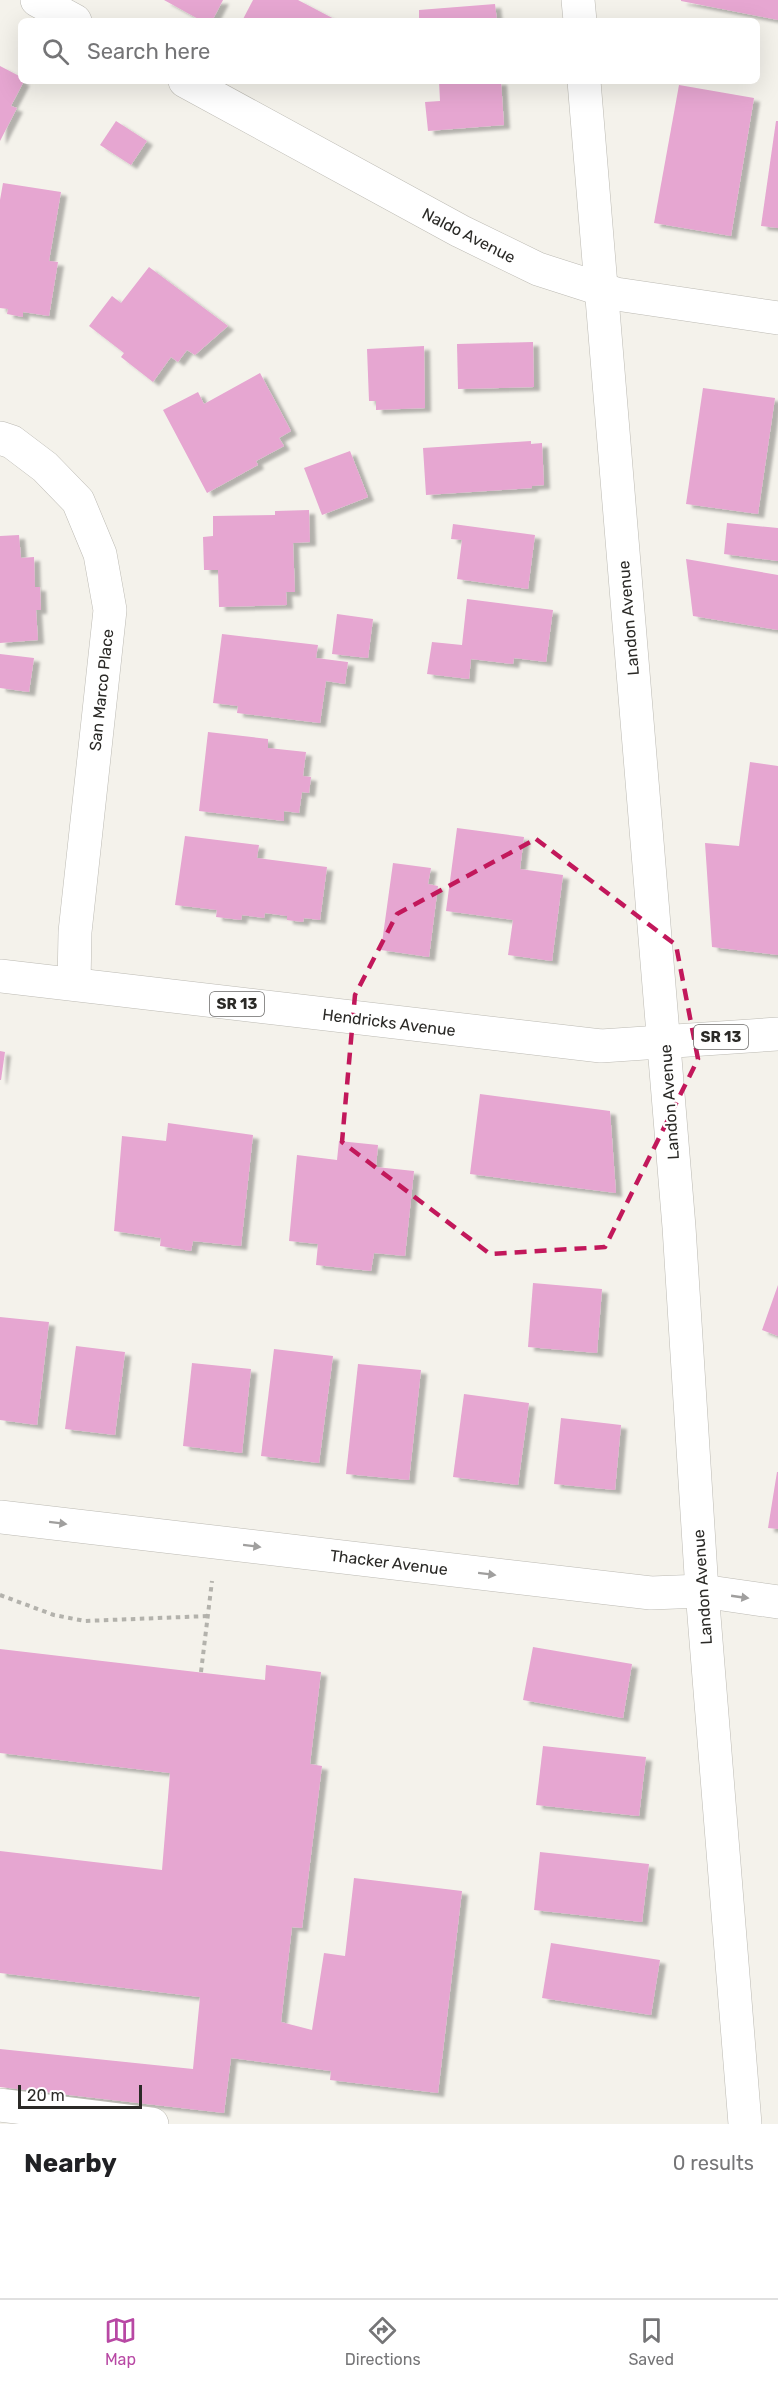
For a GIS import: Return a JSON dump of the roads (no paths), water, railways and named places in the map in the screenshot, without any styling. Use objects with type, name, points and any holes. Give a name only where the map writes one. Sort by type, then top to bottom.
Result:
[{"type":"street","points":[[37,0],[70,18]]},
{"type":"street","points":[[578,0],[580,18]]},
{"type":"street","name":"Naldo Avenue","points":[[190,84],[485,245],[538,269],[601,291],[652,301],[778,318]]},
{"type":"street","name":"Landon Avenue","points":[[585,84],[664,1041],[702,1592],[745,2124]]},
{"type":"street","name":"San Marco Place","points":[[0,438],[12,442],[45,467],[78,501],[100,554],[110,610],[75,932],[74,984]]},
{"type":"street","name":"Hendricks Avenue","points":[[0,976],[601,1046],[778,1034]]},
{"type":"street","name":"Thacker Avenue","points":[[0,1517],[651,1593],[702,1592],[778,1602]]},
{"type":"street","points":[[0,2105],[152,2124]]}]
